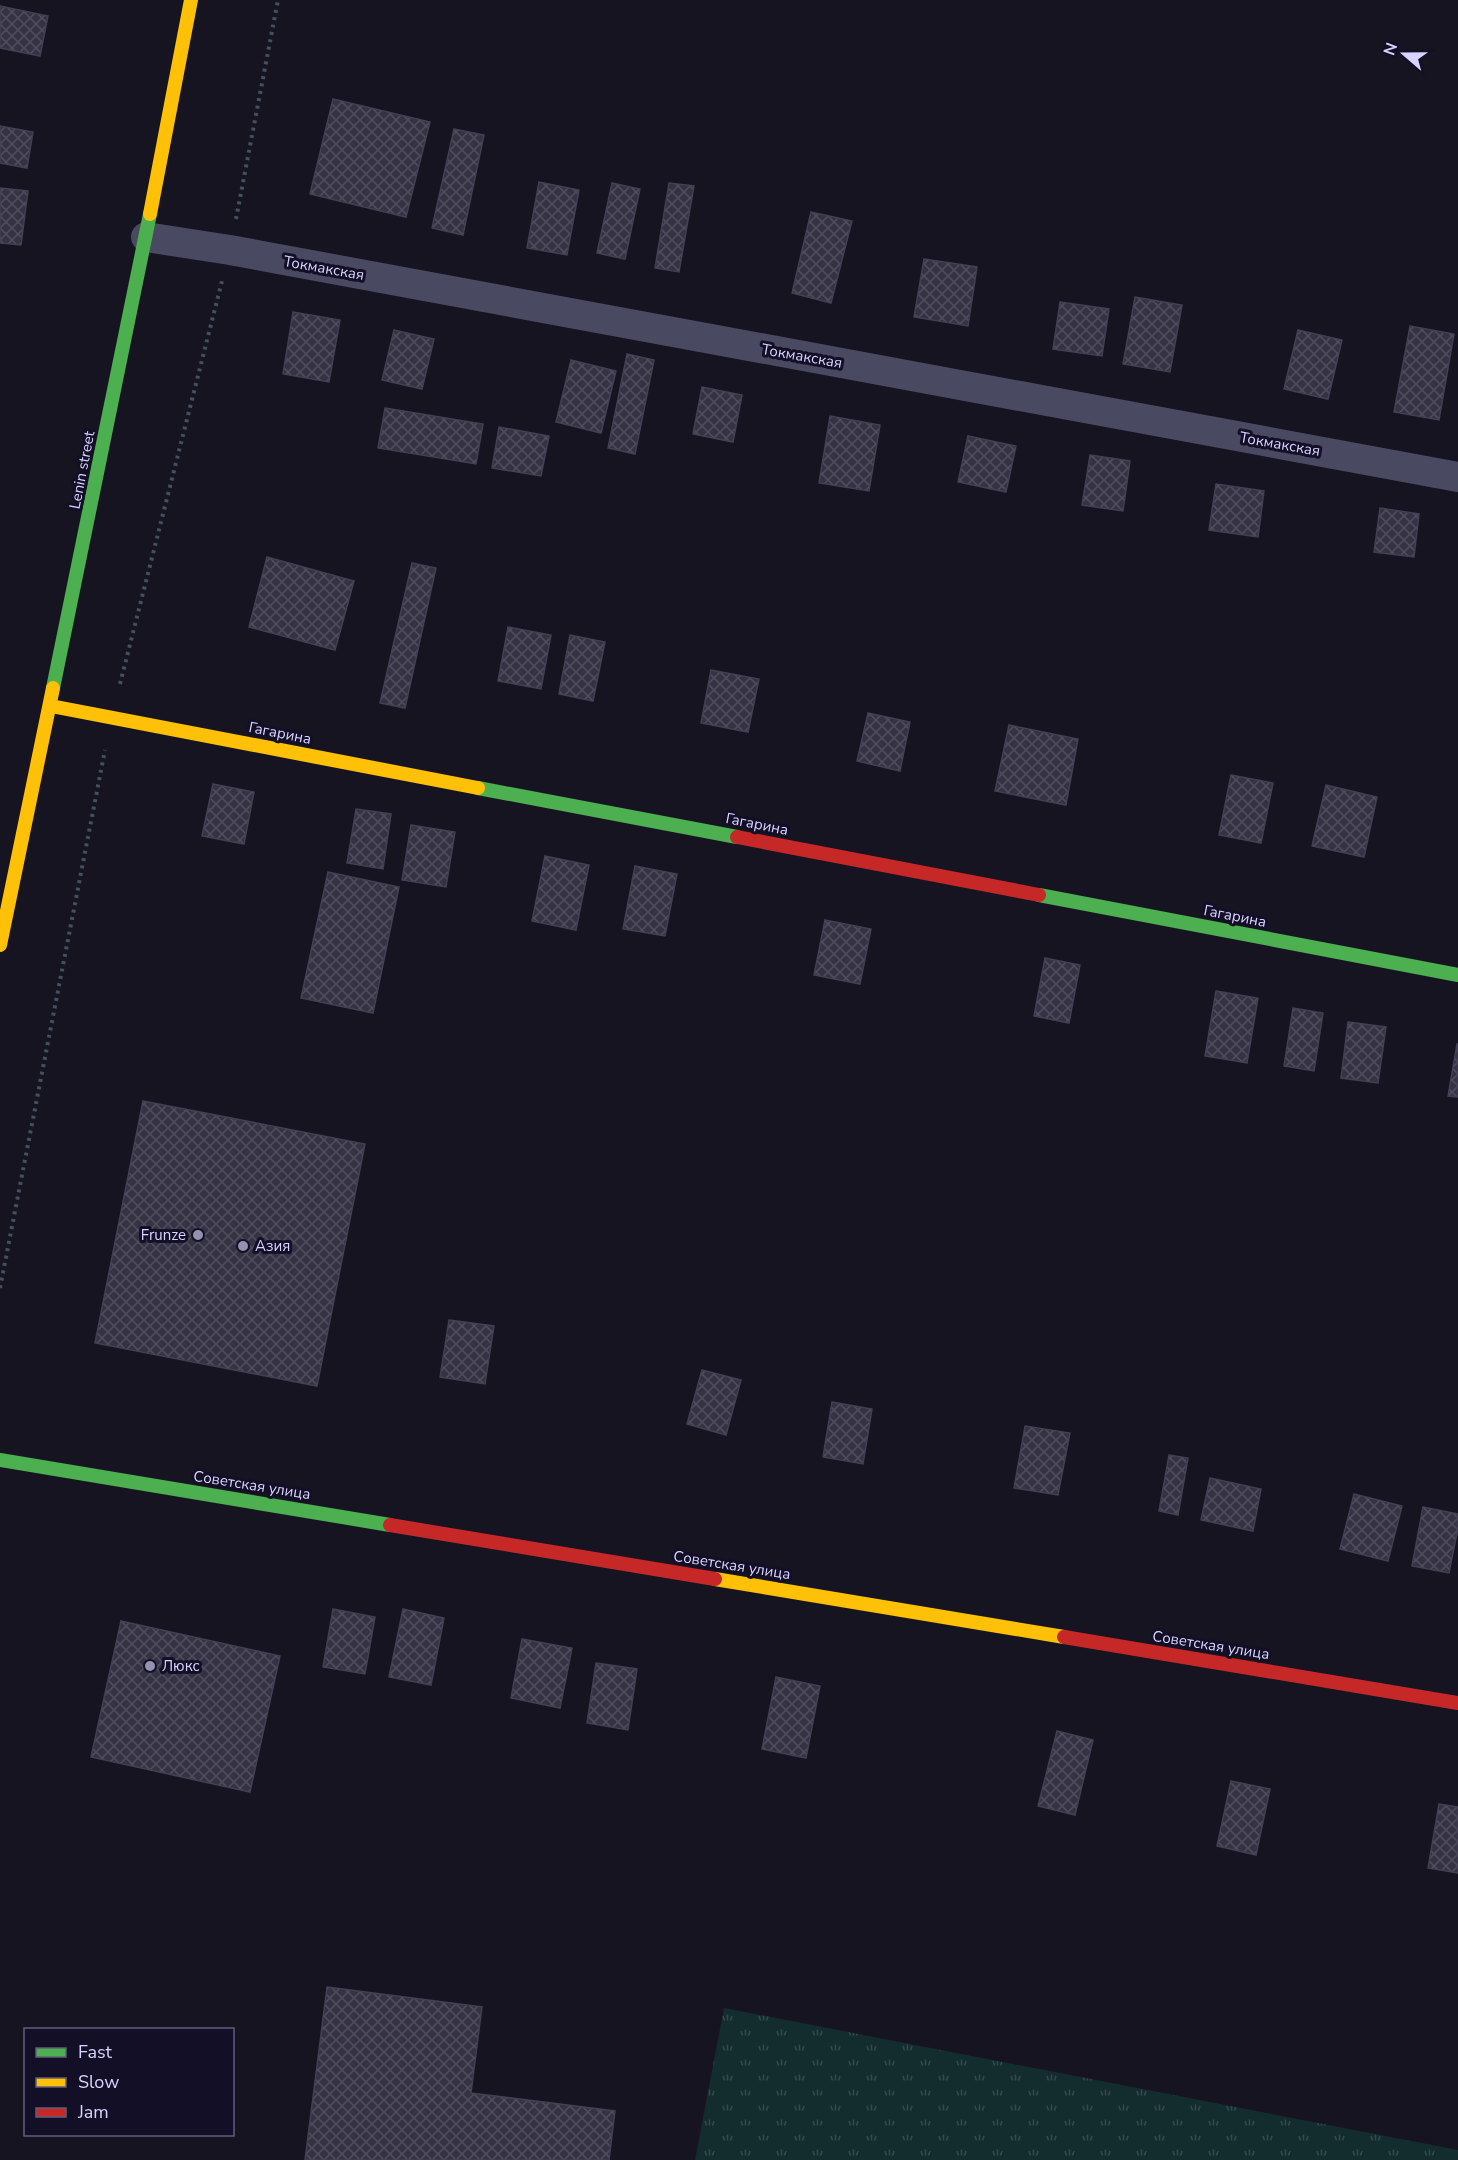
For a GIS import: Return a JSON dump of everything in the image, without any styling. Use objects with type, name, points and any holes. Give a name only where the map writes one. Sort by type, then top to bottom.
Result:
[{"type":"street","name":"Lenin street","points":[[0,945],[146,237],[191,0]]},
{"type":"street","name":"Токмакская","points":[[146,237],[230,250],[1458,477]]},
{"type":"street","name":"Гагарина","points":[[51,706],[1458,975]]},
{"type":"street","name":"Советская улица","points":[[0,1460],[1458,1702]]},
{"type":"path","points":[[0,1288],[111,718],[230,250],[278,0]]},
{"type":"green space","points":[[724,2008],[1458,2150],[1458,2160],[695,2160]]},
{"type":"building","points":[[0,6],[48,16],[40,56],[0,48]]},
{"type":"building","points":[[333,99],[430,122],[406,217],[310,194]]},
{"type":"building","points":[[0,126],[33,132],[27,168],[0,163]]},
{"type":"building","points":[[454,129],[484,135],[463,235],[432,228]]},
{"type":"building","points":[[539,182],[579,190],[567,255],[527,248]]},
{"type":"building","points":[[612,183],[640,189],[625,259],[597,253]]},
{"type":"building","points":[[669,183],[694,186],[679,272],[655,268]]},
{"type":"building","points":[[0,188],[28,191],[21,245],[0,243]]},
{"type":"building","points":[[811,212],[852,221],[831,303],[792,293]]},
{"type":"building","points":[[924,259],[977,267],[968,326],[914,317]]},
{"type":"building","points":[[1135,297],[1182,305],[1170,372],[1123,364]]},
{"type":"building","points":[[1060,302],[1109,309],[1102,356],[1053,349]]},
{"type":"building","points":[[293,312],[340,320],[329,382],[283,374]]},
{"type":"building","points":[[1410,326],[1454,334],[1439,420],[1394,412]]},
{"type":"building","points":[[394,330],[434,339],[422,389],[382,380]]},
{"type":"building","points":[[1298,330],[1342,340],[1328,399],[1284,389]]},
{"type":"building","points":[[627,354],[654,360],[635,454],[608,448]]},
{"type":"building","points":[[571,360],[616,371],[601,433],[556,422]]},
{"type":"building","points":[[702,387],[742,395],[733,442],[693,434]]},
{"type":"building","points":[[385,408],[483,424],[476,464],[378,448]]},
{"type":"building","points":[[830,416],[880,425],[869,491],[819,483]]},
{"type":"building","points":[[499,427],[549,436],[541,476],[492,468]]},
{"type":"building","points":[[968,436],[1016,446],[1006,492],[958,482]]},
{"type":"building","points":[[1090,455],[1130,461],[1123,511],[1082,505]]},
{"type":"building","points":[[1216,484],[1264,491],[1258,537],[1209,530]]},
{"type":"building","points":[[1380,508],[1419,514],[1414,557],[1374,552]]},
{"type":"building","points":[[267,557],[354,581],[335,650],[249,627]]},
{"type":"building","points":[[412,563],[436,568],[405,708],[380,703]]},
{"type":"building","points":[[508,627],[551,635],[541,689],[498,681]]},
{"type":"building","points":[[570,635],[605,642],[593,701],[559,694]]},
{"type":"building","points":[[711,670],[759,679],[748,732],[701,723]]},
{"type":"building","points":[[868,713],[910,722],[900,771],[857,761]]},
{"type":"building","points":[[1009,725],[1078,739],[1066,805],[995,791]]},
{"type":"building","points":[[1231,775],[1273,783],[1261,843],[1219,835]]},
{"type":"building","points":[[213,784],[254,792],[244,844],[202,836]]},
{"type":"building","points":[[1326,785],[1377,797],[1364,857],[1312,846]]},
{"type":"building","points":[[356,809],[391,814],[383,869],[347,863]]},
{"type":"building","points":[[411,825],[455,832],[446,887],[402,880]]},
{"type":"building","points":[[545,856],[589,865],[576,930],[532,921]]},
{"type":"building","points":[[635,866],[677,874],[665,936],[623,929]]},
{"type":"building","points":[[328,872],[399,887],[373,1013],[301,998]]},
{"type":"building","points":[[825,920],[871,929],[860,984],[814,975]]},
{"type":"building","points":[[1045,958],[1080,965],[1069,1023],[1034,1016]]},
{"type":"building","points":[[1216,991],[1258,998],[1247,1063],[1205,1056]]},
{"type":"building","points":[[1293,1008],[1323,1013],[1314,1071],[1284,1066]]},
{"type":"building","points":[[1348,1022],[1386,1027],[1378,1083],[1341,1078]]},
{"type":"building","points":[[1458,1044],[1458,1097],[1448,1096]]},
{"type":"building","points":[[143,1101],[365,1144],[317,1386],[95,1343]]},
{"type":"building","points":[[449,1320],[494,1326],[485,1384],[440,1377]]},
{"type":"building","points":[[702,1370],[741,1380],[726,1435],[687,1424]]},
{"type":"building","points":[[832,1402],[872,1409],[863,1464],[823,1457]]},
{"type":"building","points":[[1025,1426],[1070,1433],[1058,1495],[1014,1488]]},
{"type":"building","points":[[1169,1455],[1188,1458],[1178,1515],[1159,1511]]},
{"type":"building","points":[[1210,1478],[1261,1489],[1253,1531],[1201,1520]]},
{"type":"building","points":[[1354,1494],[1402,1506],[1388,1561],[1340,1549]]},
{"type":"building","points":[[1423,1507],[1458,1514],[1458,1528],[1449,1573],[1412,1566]]},
{"type":"building","points":[[333,1609],[375,1617],[365,1674],[323,1667]]},
{"type":"building","points":[[403,1609],[444,1618],[431,1685],[389,1677]]},
{"type":"building","points":[[121,1621],[280,1656],[250,1792],[91,1757]]},
{"type":"building","points":[[522,1639],[572,1648],[560,1708],[511,1698]]},
{"type":"building","points":[[596,1663],[637,1669],[628,1730],[587,1723]]},
{"type":"building","points":[[776,1677],[820,1686],[806,1758],[762,1749]]},
{"type":"building","points":[[1057,1731],[1093,1740],[1075,1815],[1038,1806]]},
{"type":"building","points":[[1231,1781],[1270,1789],[1256,1855],[1217,1846]]},
{"type":"building","points":[[1439,1804],[1458,1807],[1458,1873],[1428,1868]]},
{"type":"building","points":[[327,1987],[482,2007],[471,2093],[615,2111],[609,2160],[305,2160]]},
{"type":"traffic: fast","points":[[53,688],[150,214]]},
{"type":"traffic: fast","points":[[478,788],[737,837]]},
{"type":"traffic: fast","points":[[1039,895],[1458,975]]},
{"type":"traffic: fast","points":[[0,1460],[390,1525]]},
{"type":"traffic: slow","points":[[150,214],[191,0]]},
{"type":"traffic: slow","points":[[0,945],[53,688]]},
{"type":"traffic: slow","points":[[51,706],[478,788]]},
{"type":"traffic: slow","points":[[715,1579],[1064,1637]]},
{"type":"traffic: jam","points":[[737,837],[1039,895]]},
{"type":"traffic: jam","points":[[390,1525],[715,1579]]},
{"type":"traffic: jam","points":[[1064,1637],[1458,1703]]},
{"type":"place","name":"Frunze","points":[[198,1235]]},
{"type":"place","name":"Азия","points":[[243,1246]]},
{"type":"place","name":"Люкс","points":[[150,1666]]}]
